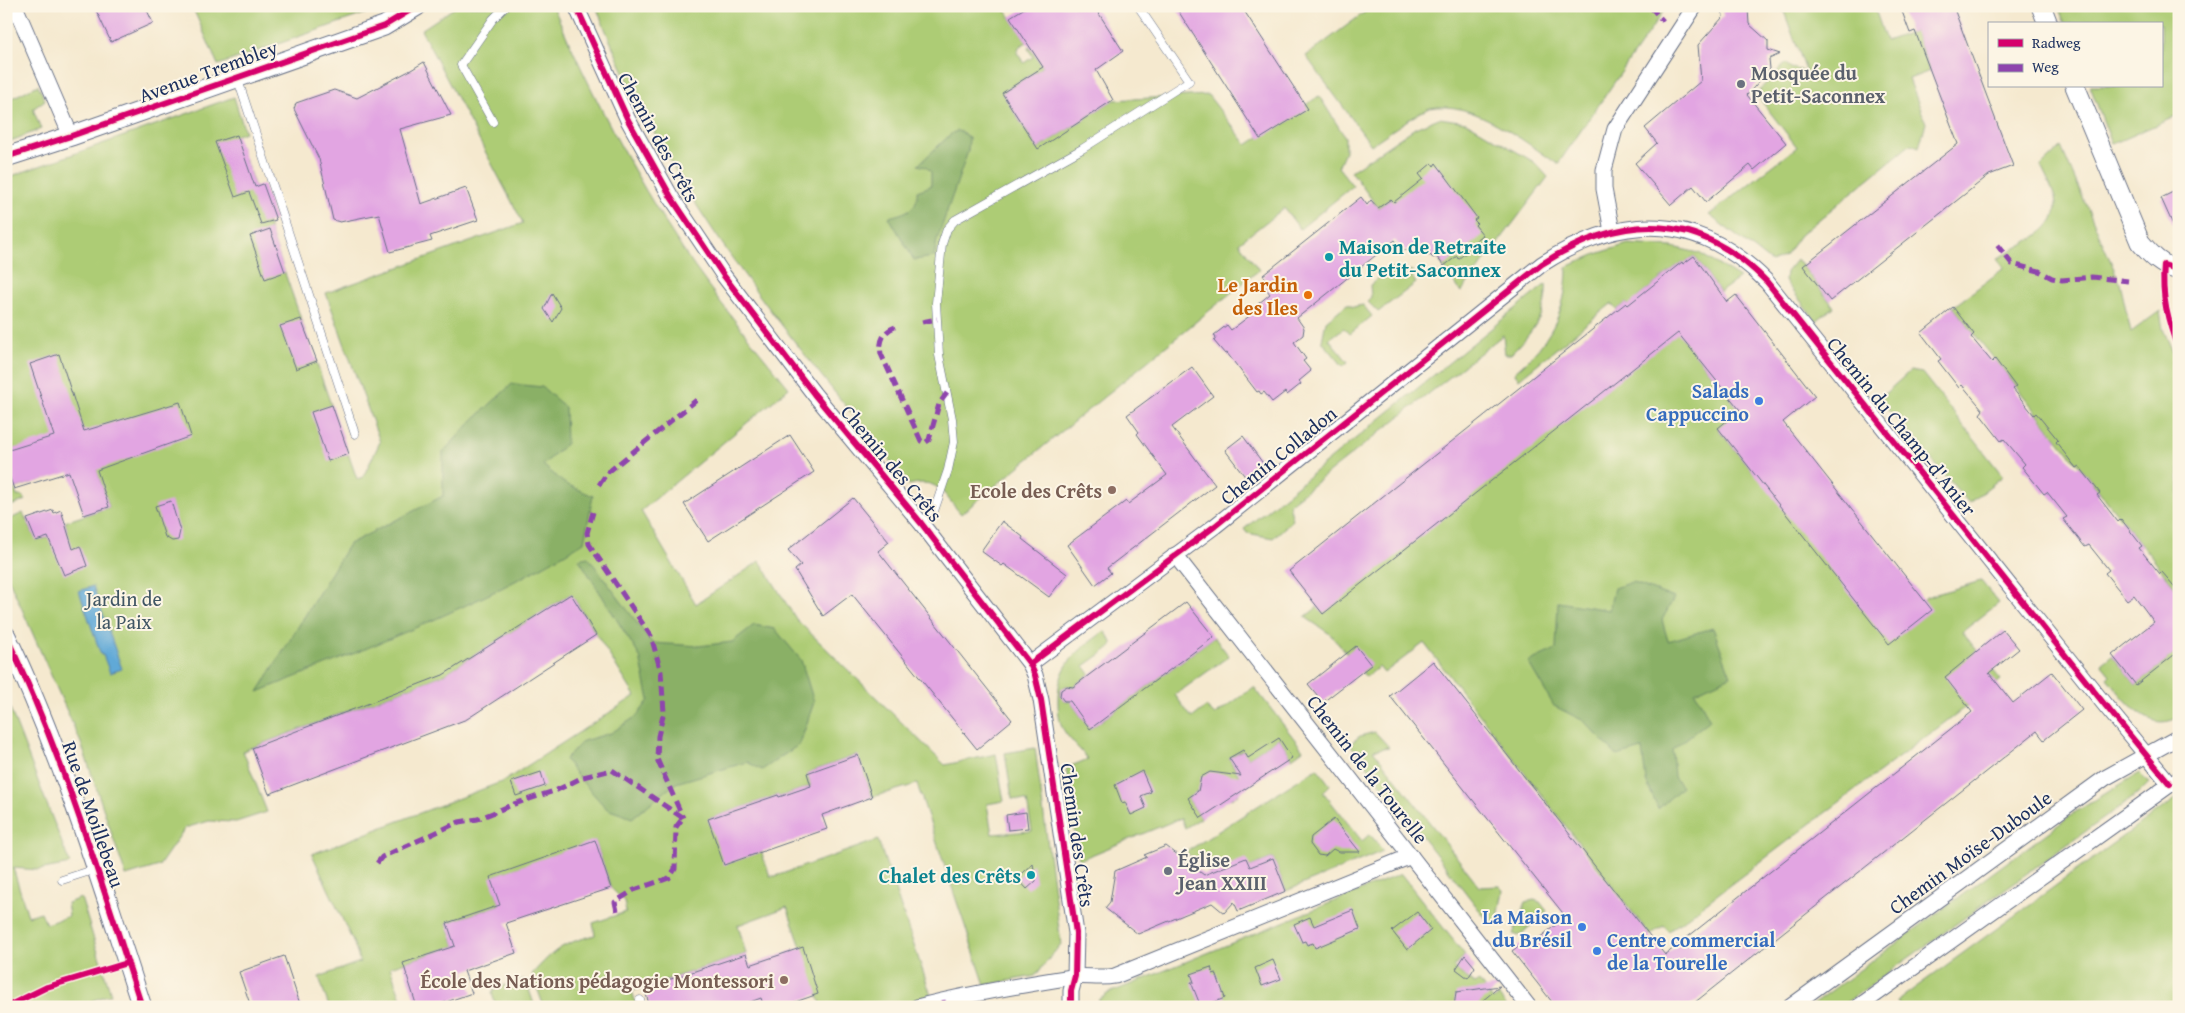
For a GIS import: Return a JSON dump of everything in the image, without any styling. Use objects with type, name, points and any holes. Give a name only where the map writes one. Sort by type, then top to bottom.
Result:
[{"type":"street","points":[[15,6],[71,136]]},
{"type":"street","name":"Avenue Trembley","points":[[6,157],[384,26],[417,6]]},
{"type":"street","name":"Chemin des Crêts","points":[[576,6],[628,120],[676,205],[724,276],[796,371],[921,523],[1030,664],[1035,675],[1041,700],[1076,933],[1075,976],[1070,1007]]},
{"type":"street","points":[[1612,231],[1604,189],[1604,170],[1615,129],[1695,6]]},
{"type":"street","points":[[2041,6],[2047,22]]},
{"type":"street","points":[[2075,88],[2140,242],[2160,262],[2179,270]]},
{"type":"street","name":"Chemin du Champ-d'Anier","points":[[1542,264],[1584,240],[1612,231],[1637,227],[1685,232],[1712,240],[1731,251],[1756,270],[2146,754],[2174,781]]},
{"type":"street","name":"Chemin Colladon","points":[[1030,664],[1229,515],[1542,264]]},
{"type":"street","name":"Chemin de la Tourelle","points":[[1175,555],[1529,1007]]},
{"type":"street","name":"Rue de Moillebeau","points":[[6,636],[53,746],[142,1007]]},
{"type":"street","name":"Chemin Moïse-Duboule","points":[[1790,1007],[2105,778],[2179,737]]},
{"type":"street","points":[[1858,1007],[2174,781]]},
{"type":"street","points":[[917,1007],[1075,976],[1101,978],[1122,973],[1411,856]]},
{"type":"lane","points":[[492,122],[462,64],[493,19],[506,6]]},
{"type":"lane","points":[[921,523],[934,511],[948,470],[954,442],[952,419],[940,355],[936,303],[942,244],[947,229],[956,220],[1082,149],[1189,81],[1138,6]]},
{"type":"lane","points":[[237,77],[355,434]]},
{"type":"lane","points":[[62,880],[96,869]]},
{"type":"green space","points":[[192,6],[323,6],[324,9],[330,6],[381,8],[218,65]]},
{"type":"green space","name":"Jardin de la Paix","points":[[457,6],[553,6],[613,131],[664,221],[734,320],[789,388],[641,511],[696,604],[760,561],[796,619],[945,765],[996,754],[1004,801],[987,804],[992,834],[1032,831],[1027,801],[1012,799],[1005,753],[1035,748],[1061,944],[1035,976],[985,985],[917,784],[872,797],[857,755],[807,773],[811,786],[779,797],[778,795],[709,819],[761,851],[770,876],[776,876],[878,840],[935,1007],[822,1007],[787,907],[738,925],[746,954],[632,991],[637,1007],[544,1007],[532,974],[547,958],[560,948],[595,935],[593,923],[626,912],[624,901],[611,888],[595,841],[491,877],[500,905],[447,923],[455,946],[390,967],[404,1007],[329,1007],[319,977],[360,962],[354,944],[312,854],[504,781],[635,696],[571,594],[443,675],[243,751],[267,812],[236,822],[209,821],[185,828],[159,866],[126,876],[81,743],[6,573],[6,521],[23,513],[37,541],[67,531],[65,522],[109,507],[94,462],[14,489],[17,496],[22,496],[26,500],[6,508],[6,178],[234,97],[245,132],[237,135],[224,166],[245,159],[357,479],[363,477],[380,442],[326,293],[523,223],[421,30]]},
{"type":"green space","points":[[596,6],[1003,6],[1027,42],[1020,46],[1017,53],[1024,63],[1033,57],[1028,48],[1030,47],[1043,67],[1002,93],[1038,149],[1113,100],[1208,95],[1247,145],[1319,96],[1345,137],[1345,151],[1338,167],[1353,186],[1300,229],[1284,208],[1239,243],[1259,270],[961,514],[945,494],[934,485],[919,483],[909,485],[745,276],[686,188],[660,143],[626,76]]},
{"type":"green space","points":[[1373,6],[1667,6],[1558,164],[1497,124],[1463,110],[1446,107],[1425,110],[1371,145],[1306,56]]},
{"type":"green space","points":[[1782,6],[1874,6],[1886,41],[1915,31],[1930,71],[1909,79],[1926,123],[1919,147],[1911,144],[1800,235],[1785,256],[1771,262],[1709,215],[1797,147],[1756,94],[1785,63],[1791,68],[1806,71]]},
{"type":"green space","points":[[2058,6],[2179,6],[2179,115],[2112,144],[2091,88],[2162,88],[2162,22],[2064,22]]},
{"type":"green space","points":[[38,85],[45,100],[33,109],[41,129],[6,143],[6,101]]},
{"type":"green space","points":[[1439,118],[1466,122],[1534,162],[1548,177],[1461,292],[1436,256],[1433,258],[1430,255],[1428,256],[1393,201],[1391,199],[1378,208],[1351,171],[1415,128]]},
{"type":"green space","points":[[962,132],[969,138],[968,151],[937,240],[934,257],[914,260],[889,217],[909,210],[916,203],[917,191],[931,186],[931,172],[926,167],[918,165],[952,133]]},
{"type":"green space","points":[[2061,147],[2120,283],[2131,332],[2160,311],[2163,329],[2179,366],[2179,592],[1953,307],[2004,268],[1997,259],[2028,242],[2053,220],[2056,210],[2055,198],[2041,166]]},
{"type":"green space","points":[[1628,244],[1672,247],[1699,253],[1740,278],[1720,292],[1694,256],[1683,264],[1682,262],[1637,298],[1676,326],[1683,339],[1740,410],[1718,429],[1754,473],[1914,614],[1926,597],[1981,581],[1999,603],[1962,632],[2001,680],[1669,931],[1664,925],[1650,935],[1424,643],[1384,673],[1379,667],[1366,677],[1330,634],[1305,617],[1474,484],[1651,335],[1626,303],[1617,310],[1611,304],[1519,379],[1514,373],[1537,351],[1553,326],[1564,299],[1567,267],[1596,254]]},
{"type":"green space","points":[[1797,259],[1834,307],[1816,321],[1785,281],[1786,272]]},
{"type":"green space","points":[[1391,268],[1412,271],[1415,274],[1412,277],[1416,283],[1378,312],[1367,301],[1371,297],[1370,285]]},
{"type":"green space","points":[[1546,284],[1544,304],[1537,322],[1511,354],[1505,354],[1503,335],[1289,504],[1293,520],[1273,538],[1247,533],[1244,529]]},
{"type":"green space","points":[[1347,304],[1353,307],[1363,305],[1372,316],[1350,334],[1344,328],[1329,339],[1348,362],[1343,366],[1322,341],[1326,321]]},
{"type":"green space","points":[[1910,371],[1922,373],[2003,476],[1969,503],[1879,399]]},
{"type":"green space","points":[[512,384],[542,387],[565,407],[566,444],[543,465],[564,483],[593,496],[584,542],[506,586],[425,624],[258,692],[349,544],[443,496],[443,452],[472,421]]},
{"type":"green space","points":[[588,557],[652,643],[699,646],[732,642],[754,625],[775,629],[801,660],[814,702],[800,744],[762,770],[747,762],[676,783],[632,818],[607,809],[578,777],[565,759],[583,741],[611,733],[637,716],[649,700],[640,657],[579,559]]},
{"type":"green space","points":[[1632,582],[1674,598],[1662,620],[1668,641],[1713,628],[1731,676],[1695,692],[1710,720],[1672,750],[1674,777],[1682,787],[1658,809],[1646,781],[1642,749],[1617,756],[1584,721],[1554,706],[1528,662],[1556,649],[1558,602],[1609,610],[1614,588]]},
{"type":"green space","points":[[1105,631],[1112,642],[1111,647],[1084,666],[1090,674],[1073,687],[1066,686],[1061,689],[1060,695],[1064,701],[1070,701],[1090,729],[1214,637],[1229,656],[1175,695],[1192,718],[1206,707],[1215,715],[1254,687],[1303,750],[1292,758],[1279,738],[1248,758],[1242,750],[1229,758],[1239,776],[1232,781],[1239,793],[1231,799],[1217,778],[1188,798],[1201,818],[1185,828],[1181,818],[1079,860],[1066,768],[1088,759],[1061,725],[1058,708],[1059,689],[1061,678],[1071,660],[1086,645]]},
{"type":"green space","points":[[2179,651],[2179,717],[2168,721],[2157,721],[2147,718],[2138,712],[2107,678],[2110,675],[2101,664],[2112,655],[2136,685]]},
{"type":"green space","points":[[6,698],[70,864],[38,870],[13,868],[28,916],[41,912],[46,924],[69,916],[67,903],[81,898],[111,994],[91,1001],[92,1007],[6,1007]]},
{"type":"green space","points":[[1375,732],[1389,747],[1373,750],[1480,887],[1499,886],[1503,890],[1497,924],[1491,925],[1350,744],[1360,736]]},
{"type":"green space","points":[[1317,768],[1330,785],[1323,792],[1362,841],[1370,834],[1383,851],[1286,891],[1273,858],[1250,867],[1210,873],[1186,852]]},
{"type":"green space","points":[[2139,773],[2149,783],[2138,794],[1851,999],[1839,1007],[1809,1007],[2077,811]]},
{"type":"green space","points":[[2179,796],[2179,1007],[1900,1007],[1897,1001]]},
{"type":"green space","points":[[1401,874],[1465,955],[1454,968],[1474,984],[1479,981],[1493,1000],[1499,996],[1507,1007],[1096,1007],[1099,1000],[1107,994]]},
{"type":"green space","points":[[1534,900],[1540,902],[1547,911],[1519,936],[1513,934],[1526,902]]},
{"type":"green space","points":[[523,979],[526,981],[535,1007],[496,1007],[492,993],[494,989]]},
{"type":"water","points":[[93,586],[122,669],[110,673],[103,655],[101,655],[79,591]]},
{"type":"building","points":[[94,6],[145,6],[153,23],[111,42]]},
{"type":"building","points":[[1028,6],[1094,6],[1123,51],[1096,70],[1113,100],[1038,149],[1002,93],[1043,67],[1010,17]]},
{"type":"building","points":[[1175,6],[1241,6],[1308,109],[1260,139]]},
{"type":"building","points":[[1722,6],[1738,6],[1742,10],[1748,9],[1749,24],[1768,41],[1768,50],[1780,54],[1769,59],[1770,69],[1747,95],[1786,143],[1754,170],[1750,165],[1706,202],[1693,186],[1671,205],[1635,163],[1657,143],[1645,128],[1701,81],[1698,45],[1723,17]]},
{"type":"building","points":[[1900,6],[1953,6],[2013,166],[1989,175],[1830,301],[1803,266],[1958,144],[1915,31],[1910,33]]},
{"type":"building","points":[[424,62],[451,115],[400,129],[421,204],[466,188],[478,220],[430,236],[432,241],[390,252],[379,214],[340,222],[333,220],[319,159],[294,109],[296,103],[334,90],[357,98]]},
{"type":"building","points":[[237,135],[255,187],[263,184],[276,220],[261,224],[249,192],[235,197],[215,142]]},
{"type":"building","points":[[1432,163],[1434,166],[1436,163],[1477,218],[1474,220],[1477,223],[1475,225],[1483,235],[1470,245],[1472,248],[1458,259],[1457,256],[1444,266],[1436,256],[1433,258],[1430,255],[1428,256],[1419,244],[1410,250],[1402,250],[1395,240],[1297,318],[1304,328],[1303,335],[1294,342],[1306,359],[1303,361],[1311,371],[1299,381],[1301,384],[1287,395],[1285,392],[1272,402],[1264,392],[1261,394],[1259,391],[1257,392],[1227,353],[1225,354],[1214,341],[1216,338],[1214,335],[1227,325],[1231,330],[1260,308],[1258,304],[1270,294],[1264,286],[1269,283],[1263,275],[1361,197],[1367,205],[1371,200],[1378,208],[1391,199],[1394,202],[1423,179],[1419,174]]},
{"type":"building","points":[[2179,189],[2179,238],[2161,198]]},
{"type":"building","points":[[270,229],[285,272],[265,279],[250,236]]},
{"type":"building","points":[[1694,256],[1727,302],[1736,295],[1815,396],[1783,422],[1932,610],[1889,644],[1718,428],[1740,410],[1678,333],[1323,614],[1289,571],[1626,303],[1628,305],[1682,262],[1683,264]]},
{"type":"building","points":[[552,293],[561,308],[553,322],[544,309]]},
{"type":"building","points":[[1953,307],[1974,334],[1971,337],[1992,362],[1995,359],[2016,387],[2013,389],[2058,440],[2056,442],[2076,468],[2079,466],[2100,493],[2097,495],[2118,522],[2121,519],[2142,546],[2139,548],[2160,574],[2162,572],[2179,592],[2179,651],[2136,685],[2112,655],[2154,622],[2134,595],[2127,600],[2105,573],[2109,570],[2089,545],[2085,547],[2063,519],[2067,517],[2047,492],[2044,494],[2022,467],[2025,464],[2004,439],[2001,441],[1980,414],[1983,410],[1962,385],[1959,388],[1938,361],[1941,359],[1921,333]]},
{"type":"building","points":[[301,319],[317,361],[296,369],[280,326]]},
{"type":"building","points":[[59,354],[84,431],[180,402],[191,436],[97,470],[109,507],[84,515],[69,472],[14,489],[6,467],[6,451],[54,436],[30,364]]},
{"type":"building","points":[[1192,367],[1213,396],[1172,427],[1215,485],[1107,568],[1111,573],[1095,585],[1067,545],[1126,501],[1128,504],[1167,475],[1137,434],[1139,432],[1127,415]]},
{"type":"building","points":[[332,405],[349,454],[328,461],[311,412]]},
{"type":"building","points":[[790,435],[814,472],[708,541],[684,504]]},
{"type":"building","points":[[1243,436],[1265,466],[1247,479],[1225,450]]},
{"type":"building","points":[[853,498],[889,542],[878,551],[1012,720],[977,749],[852,594],[823,616],[795,570],[801,565],[788,550]]},
{"type":"building","points":[[171,501],[180,531],[178,540],[172,541],[165,537],[155,506]]},
{"type":"building","points":[[53,510],[54,513],[61,510],[73,549],[80,546],[87,566],[64,575],[48,537],[36,541],[27,519]]},
{"type":"building","points":[[1002,521],[1067,574],[1049,597],[1004,564],[1002,566],[981,551]]},
{"type":"building","points":[[571,594],[596,635],[467,719],[269,794],[252,748],[443,675]]},
{"type":"building","points":[[1186,602],[1214,637],[1090,729],[1070,701],[1064,701],[1060,696],[1061,690],[1067,686],[1073,687]]},
{"type":"building","points":[[2003,630],[2019,649],[1989,673],[2013,703],[2052,672],[2082,710],[2044,740],[2037,731],[1689,1007],[1556,1007],[1512,951],[1530,937],[1534,942],[1566,917],[1390,696],[1433,661],[1665,955],[1972,712],[1945,677]]},
{"type":"building","points":[[1356,646],[1371,665],[1323,702],[1308,684]]},
{"type":"building","points":[[1279,738],[1292,758],[1201,818],[1188,798],[1198,791],[1201,777],[1210,772],[1241,776],[1229,758],[1243,750],[1248,758]]},
{"type":"building","points":[[858,755],[872,797],[822,815],[827,829],[724,865],[708,819],[811,786],[807,773]]},
{"type":"building","points":[[1142,771],[1151,792],[1141,796],[1146,808],[1131,815],[1125,802],[1122,803],[1115,785]]},
{"type":"building","points":[[541,772],[545,786],[516,796],[511,782]]},
{"type":"building","points":[[1026,812],[1028,828],[1008,830],[1006,815]]},
{"type":"building","points":[[1334,819],[1360,852],[1339,852],[1333,849],[1325,856],[1318,855],[1310,844],[1311,837]]},
{"type":"building","points":[[595,840],[611,888],[506,923],[516,953],[464,971],[472,993],[432,1007],[417,1007],[403,963],[455,946],[447,923],[500,905],[490,877]]},
{"type":"building","points":[[1166,846],[1204,875],[1246,858],[1250,867],[1273,858],[1286,891],[1238,911],[1234,902],[1224,913],[1212,903],[1138,934],[1105,908],[1110,902],[1115,871],[1147,857],[1144,855]]},
{"type":"building","name":"Chalet des Crêts","points":[[1033,864],[1036,881],[1027,889],[1017,878]]},
{"type":"building","points":[[1353,910],[1360,929],[1315,948],[1313,943],[1307,945],[1305,941],[1302,942],[1294,924],[1310,917],[1314,926]]},
{"type":"building","points":[[1417,912],[1431,930],[1407,950],[1392,931]]},
{"type":"building","points":[[803,947],[818,994],[781,1007],[764,1007],[761,998],[737,1007],[650,1007],[644,988],[746,954],[750,965]]},
{"type":"building","points":[[1465,955],[1475,967],[1468,978],[1456,969]]},
{"type":"building","points":[[284,956],[301,1007],[251,1007],[239,972]]},
{"type":"building","points":[[1273,960],[1281,979],[1262,986],[1255,968]]},
{"type":"building","points":[[1211,967],[1213,974],[1216,973],[1225,998],[1201,1007],[1191,982],[1194,982],[1191,974]]},
{"type":"building","points":[[1500,986],[1475,1007],[1454,1007],[1456,992]]},
{"type":"marked path","points":[[1650,6],[1663,21]]},
{"type":"marked path","points":[[1997,245],[2012,264],[2039,271],[2052,278],[2062,280],[2092,277],[2128,281]]},
{"type":"marked path","points":[[922,322],[937,319]]},
{"type":"marked path","points":[[895,327],[885,334],[881,345],[881,354],[921,441],[925,443],[929,440],[939,404],[947,393]]},
{"type":"marked path","points":[[599,485],[607,473],[699,398]]},
{"type":"marked path","points":[[593,512],[587,533],[589,544],[651,636],[661,672],[664,712],[658,736],[657,759],[683,818]]},
{"type":"marked path","points":[[377,863],[382,857],[459,822],[478,819],[514,804],[557,790],[583,777],[612,770],[683,818]]},
{"type":"marked path","points":[[617,911],[615,902],[634,890],[669,878],[675,869],[676,827],[683,818]]},
{"type":"marked path","points":[[943,1000],[944,1007]]},
{"type":"cycle path","points":[[6,157],[384,26],[417,6]]},
{"type":"cycle path","points":[[576,6],[628,120],[671,197],[724,276],[814,394],[921,523],[1030,664],[1035,675],[1041,700],[1076,933],[1075,976],[1071,991],[1071,1007]]},
{"type":"cycle path","points":[[1030,664],[1215,526],[1542,264],[1572,247],[1601,235],[1630,229],[1658,227],[1686,232],[1714,242],[1741,259],[1767,282],[2170,784]]},
{"type":"cycle path","points":[[2179,270],[2164,265],[2163,276],[2166,309],[2179,351]]},
{"type":"cycle path","points":[[6,636],[46,727],[80,819],[142,1007]]},
{"type":"cycle path","points":[[6,1007],[47,987],[127,963]]},
{"type":"place","name":"Mosquée du Petit-Saconnex","points":[[1741,84]]},
{"type":"place","name":"Maison de Retraite du Petit-Saconnex","points":[[1329,257]]},
{"type":"place","name":"Le Jardin des Iles","points":[[1308,295]]},
{"type":"place","name":"Salads Cappuccino","points":[[1759,401]]},
{"type":"place","name":"Ecole des Crêts","points":[[1112,490]]},
{"type":"place","name":"Église Jean XXIII","points":[[1168,871]]},
{"type":"place","name":"Chalet des Crêts","points":[[1031,875]]},
{"type":"place","name":"La Maison du Brésil","points":[[1582,927]]},
{"type":"place","name":"Centre commercial de la Tourelle","points":[[1597,951]]},
{"type":"place","name":"École des Nations pédagogie Montessori","points":[[784,980]]}]
